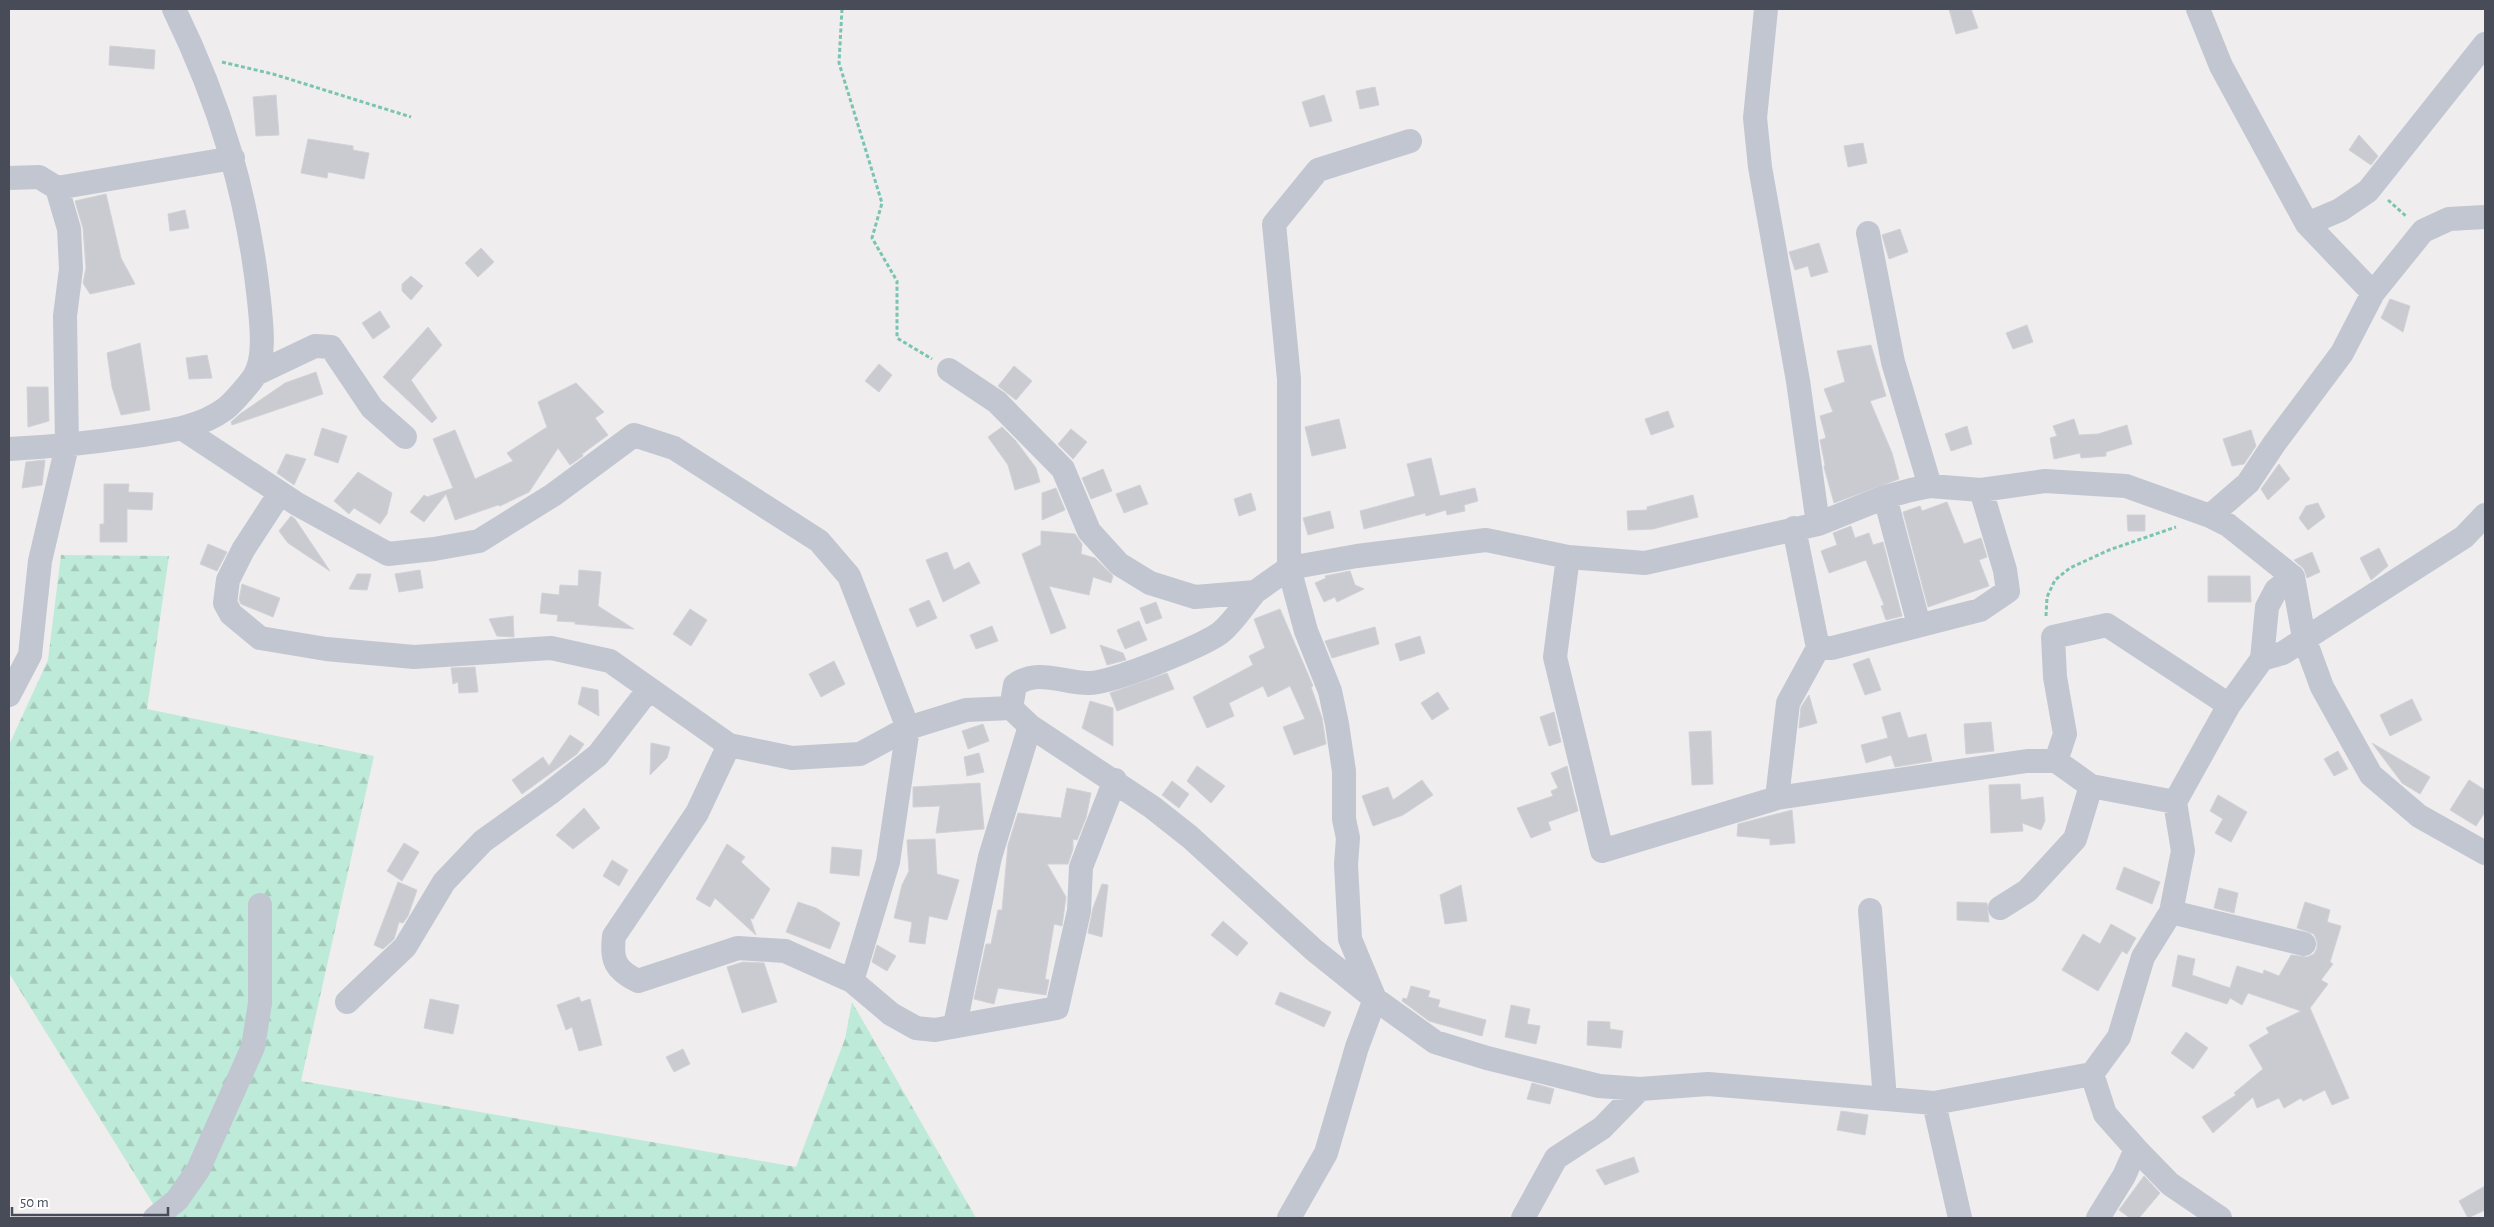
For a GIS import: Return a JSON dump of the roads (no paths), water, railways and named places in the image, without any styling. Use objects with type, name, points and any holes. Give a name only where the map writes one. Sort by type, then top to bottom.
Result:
[{"type":"street","points":[[174,9],[197,57],[233,158],[248,220],[263,337],[256,374]]},
{"type":"street","points":[[1766,9],[1755,118],[1759,157],[1798,381],[1818,524]]},
{"type":"street","points":[[2201,10],[2221,66],[2307,224],[2373,293]]},
{"type":"street","points":[[2307,224],[2340,210],[2368,191],[2485,44]]},
{"type":"street","points":[[1289,1218],[1326,1153],[1357,1047],[1375,999],[1363,977],[1350,938],[1346,864],[1348,838],[1344,819],[1344,771],[1337,724],[1330,690],[1306,631],[1289,568],[1289,379],[1274,224],[1318,170],[1410,140]]},
{"type":"street","points":[[9,178],[38,177],[57,188],[233,158]]},
{"type":"street","points":[[9,695],[30,655],[40,561],[67,446],[68,406],[65,316],[71,269],[69,229],[57,188]]},
{"type":"street","points":[[2210,516],[2248,483],[2274,444],[2342,352],[2373,293],[2423,231],[2449,219],[2485,217]]},
{"type":"street","points":[[1868,233],[1893,362],[1930,486]]},
{"type":"street","points":[[9,449],[67,446],[183,429],[226,408],[256,374],[315,346],[331,347],[372,408],[405,436]]},
{"type":"street","points":[[949,370],[997,402],[1063,469],[1090,531],[1119,564],[1150,583],[1195,597],[1255,592]]},
{"type":"street","points":[[183,429],[280,493],[388,554],[434,550],[479,541],[553,495],[634,435],[674,448],[819,541],[848,576],[908,728],[888,862],[852,981]]},
{"type":"street","points":[[1011,708],[1015,685],[1025,678],[1043,677],[1090,684],[1124,676],[1203,642],[1221,632],[1255,592],[1289,568],[1357,556],[1486,540],[1568,557],[1645,563],[1818,524],[1885,497],[1930,486],[1981,490],[2045,481],[2126,486],[2210,516],[2228,525],[2294,577],[2304,638],[2322,687],[2371,775],[2419,816],[2485,852]]},
{"type":"street","points":[[1818,648],[1832,648],[1980,610],[2008,590],[2005,570],[1981,490]]},
{"type":"street","points":[[280,493],[243,550],[228,580],[225,603],[231,614],[260,638],[326,649],[414,657],[552,648],[610,661],[729,745],[792,758],[860,754],[908,728],[966,710],[1011,708],[1030,726],[1115,780],[1190,837],[1314,950],[1375,999],[1435,1042],[1487,1058],[1599,1086],[1640,1089],[1708,1084],[1934,1103],[2092,1074],[2119,1036],[2143,957],[2171,912],[2183,851],[2175,802],[2229,705],[2262,659],[2267,608],[2276,590],[2294,577]]},
{"type":"street","points":[[1885,497],[1919,626]]},
{"type":"street","points":[[2262,659],[2283,653],[2464,537],[2485,515]]},
{"type":"street","points":[[1777,798],[1788,703],[1818,648],[1794,528]]},
{"type":"street","points":[[1568,557],[1555,658],[1602,851],[1777,798],[2027,761],[2056,761],[2091,786],[2175,802]]},
{"type":"street","points":[[2056,761],[2065,734],[2055,677],[2053,637],[2108,625],[2229,705]]},
{"type":"street","points":[[347,1002],[405,947],[444,882],[483,841],[550,793],[598,754],[649,689]]},
{"type":"street","points":[[955,1025],[990,857],[1030,726]]},
{"type":"street","points":[[729,745],[697,813],[614,936],[612,955],[615,962],[624,974],[638,981],[738,948],[785,951],[852,981],[891,1014],[916,1028],[935,1030],[1057,1008],[1079,911],[1081,867],[1115,780]]},
{"type":"street","points":[[2000,908],[2027,891],[2075,839],[2091,786]]},
{"type":"street","points":[[155,1218],[176,1200],[198,1170],[253,1047],[260,1003],[260,905]]},
{"type":"street","points":[[1870,910],[1885,1099]]},
{"type":"street","points":[[2171,912],[2304,944]]},
{"type":"street","points":[[2092,1074],[2105,1114],[2136,1150],[2170,1184],[2220,1218]]},
{"type":"street","points":[[1523,1218],[1556,1158],[1602,1128],[1640,1089]]},
{"type":"street","points":[[1934,1103],[1960,1218]]},
{"type":"street","points":[[2098,1218],[2124,1176],[2136,1150]]}]
